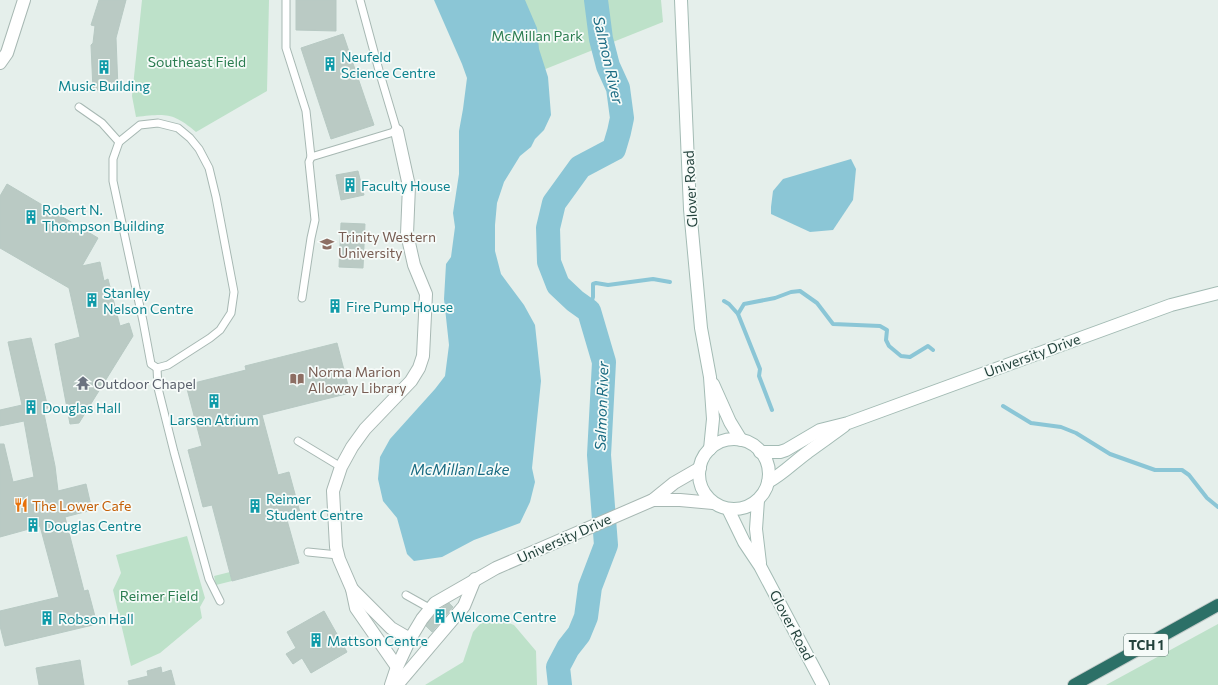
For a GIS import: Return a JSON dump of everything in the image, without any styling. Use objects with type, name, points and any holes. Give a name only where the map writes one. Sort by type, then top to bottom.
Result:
[{"type":"highway","name":"TCH 1","points":[[1074,685],[1218,605]]},
{"type":"street","points":[[0,63],[7,53],[24,0]]},
{"type":"street","name":"Glover Road","points":[[680,0],[690,209],[701,328],[710,377],[713,419],[710,449]]},
{"type":"street","points":[[397,667],[356,608],[352,590],[336,547],[333,491],[341,467],[352,447],[365,429],[411,381],[420,368],[423,356],[426,294],[414,265],[407,234],[409,186],[398,131]]},
{"type":"street","name":"University Drive","points":[[760,452],[780,452],[794,446],[820,430],[848,423],[1171,305],[1218,293]]},
{"type":"street","name":"Glover Road","points":[[710,377],[730,422],[741,440]]},
{"type":"street","name":"University Drive","points":[[768,482],[781,475],[809,451],[848,423]]},
{"type":"street","points":[[741,440],[748,443],[760,452],[766,461],[768,482],[758,500],[749,506],[739,509],[728,509],[714,503],[706,496],[701,487],[699,478],[700,468],[706,454],[710,449],[725,441],[741,440]]},
{"type":"street","name":"University Drive","points":[[391,685],[397,667],[410,639],[422,619],[435,603],[496,568],[651,501],[674,484],[700,468]]},
{"type":"street","name":"University Drive","points":[[651,501],[680,500],[714,503]]},
{"type":"street","name":"Glover Road","points":[[758,500],[756,530],[760,566]]},
{"type":"street","name":"Glover Road","points":[[728,509],[744,542],[760,566],[823,685]]},
{"type":"street","points":[[397,685],[464,606],[475,579]]},
{"type":"street","points":[[352,590],[392,628],[410,639]]},
{"type":"lane","points":[[286,0],[286,48],[306,111],[311,157],[309,162],[315,220],[310,238],[302,298]]},
{"type":"lane","points":[[311,157],[398,131],[380,74],[360,0]]},
{"type":"lane","points":[[78,107],[102,124],[119,142]]},
{"type":"lane","points":[[158,123],[178,128],[197,146],[209,168],[234,292],[231,313],[220,330],[168,365],[157,368],[151,364],[144,321],[113,181],[113,159],[119,142],[140,125],[158,123]]},
{"type":"lane","points":[[157,368],[158,388],[174,452],[209,579],[220,601]]},
{"type":"lane","points":[[298,441],[341,467]]},
{"type":"lane","points":[[308,552],[338,555]]},
{"type":"lane","points":[[406,595],[431,609]]},
{"type":"green space","name":"Southeast Field","points":[[142,0],[269,0],[267,91],[196,132],[181,121],[168,116],[155,115],[136,117],[132,96]]},
{"type":"green space","name":"McMillan Park","points":[[492,0],[661,0],[663,22],[513,82]]},
{"type":"green space","name":"Reimer Field","points":[[187,536],[205,598],[200,607],[202,618],[160,653],[131,666],[113,590],[121,573],[116,555]]},
{"type":"green space","points":[[230,572],[232,581],[216,585],[214,576]]},
{"type":"green space","points":[[488,615],[514,625],[536,651],[537,685],[425,685],[463,662],[473,632]]},
{"type":"green space","points":[[1218,624],[1218,685],[1106,685]]},
{"type":"water","name":"McMillan Lake","points":[[434,0],[525,0],[537,28],[539,49],[548,77],[551,115],[544,130],[535,139],[531,147],[520,156],[504,182],[497,203],[495,225],[495,251],[501,274],[524,305],[535,325],[541,381],[532,468],[535,482],[530,502],[520,523],[474,540],[442,557],[414,561],[407,554],[397,518],[383,501],[378,479],[380,457],[390,439],[445,376],[449,345],[444,299],[446,264],[451,257],[455,227],[453,213],[459,174],[459,131],[467,78]]},
{"type":"water","points":[[851,159],[856,169],[853,200],[833,230],[810,232],[771,214],[773,191],[783,179]]},
{"type":"building","name":"Music Building","points":[[99,0],[126,0],[116,38],[118,89],[93,90],[91,45],[93,43],[95,26],[91,25]]},
{"type":"building","points":[[296,0],[336,0],[336,31],[296,30]]},
{"type":"building","name":"Neufeld Science Centre","points":[[343,34],[374,125],[331,139],[301,48]]},
{"type":"building","name":"Faculty House","points":[[358,171],[364,195],[341,200],[336,175]]},
{"type":"building","points":[[7,184],[98,238],[82,266],[100,262],[104,281],[108,279],[120,326],[129,323],[133,336],[79,423],[70,424],[55,344],[80,337],[69,288],[0,248],[0,196]]},
{"type":"building","points":[[341,223],[365,224],[363,268],[339,267]]},
{"type":"building","points":[[31,338],[48,408],[43,409],[55,466],[58,491],[86,484],[92,510],[65,517],[84,591],[88,590],[97,624],[5,646],[0,626],[0,611],[59,597],[40,526],[0,537],[0,444],[4,444],[13,482],[34,477],[24,421],[0,426],[0,410],[22,405],[8,342]]},
{"type":"building","points":[[337,343],[350,393],[262,415],[278,475],[289,472],[301,516],[287,520],[299,563],[232,581],[212,505],[203,507],[188,450],[202,446],[186,385],[246,370],[245,366]]},
{"type":"building","name":"Welcome Centre","points":[[449,603],[453,607],[432,632],[426,626],[440,609]]},
{"type":"building","name":"Mattson Centre","points":[[324,611],[347,652],[311,673],[302,658],[293,664],[286,654],[296,648],[287,632]]},
{"type":"building","points":[[80,660],[84,685],[39,685],[36,668]]},
{"type":"building","points":[[161,667],[162,673],[171,670],[175,685],[129,685],[128,681],[148,676],[147,671]]},
{"type":"waterway","name":"Salmon River","points":[[560,685],[558,667],[568,648],[579,634],[586,617],[590,587],[606,545],[599,455],[604,362],[589,311],[575,301],[558,285],[549,262],[548,228],[554,203],[580,167],[614,149],[622,118],[618,88],[608,66],[601,39],[596,0]]},
{"type":"waterway","points":[[589,311],[593,297],[593,284],[608,285],[653,279],[670,282]]},
{"type":"waterway","points":[[724,301],[729,304],[738,314],[744,304],[800,291],[817,303],[833,324],[880,326],[887,330],[886,340],[889,346],[901,356],[910,357],[928,346],[933,350]]},
{"type":"waterway","points":[[738,314],[760,369],[759,376],[772,410]]},
{"type":"waterway","points":[[1003,406],[1031,423],[1061,427],[1076,433],[1110,454],[1155,470],[1182,470],[1189,475],[1207,498],[1218,507]]},
{"type":"place","name":"Neufeld Science Centre","points":[[330,64]]},
{"type":"place","name":"Music Building","points":[[104,67]]},
{"type":"place","name":"Faculty House","points":[[350,185]]},
{"type":"place","name":"Robert N. Thompson Building","points":[[31,217]]},
{"type":"place","name":"Trinity Western University","points":[[327,244]]},
{"type":"place","name":"Stanley Nelson Centre","points":[[92,300]]},
{"type":"place","name":"Fire Pump House","points":[[335,306]]},
{"type":"place","name":"Norma Marion Alloway Library","points":[[297,379]]},
{"type":"place","name":"Outdoor Chapel","points":[[83,383]]},
{"type":"place","name":"Larsen Atrium","points":[[214,401]]},
{"type":"place","name":"Douglas Hall","points":[[31,407]]},
{"type":"place","name":"The Lower Cafe","points":[[21,505]]},
{"type":"place","name":"Reimer Student Centre","points":[[255,506]]},
{"type":"place","name":"Douglas Centre","points":[[33,525]]},
{"type":"place","name":"Welcome Centre","points":[[440,616]]},
{"type":"place","name":"Robson Hall","points":[[47,618]]},
{"type":"place","name":"Mattson Centre","points":[[316,640]]}]
